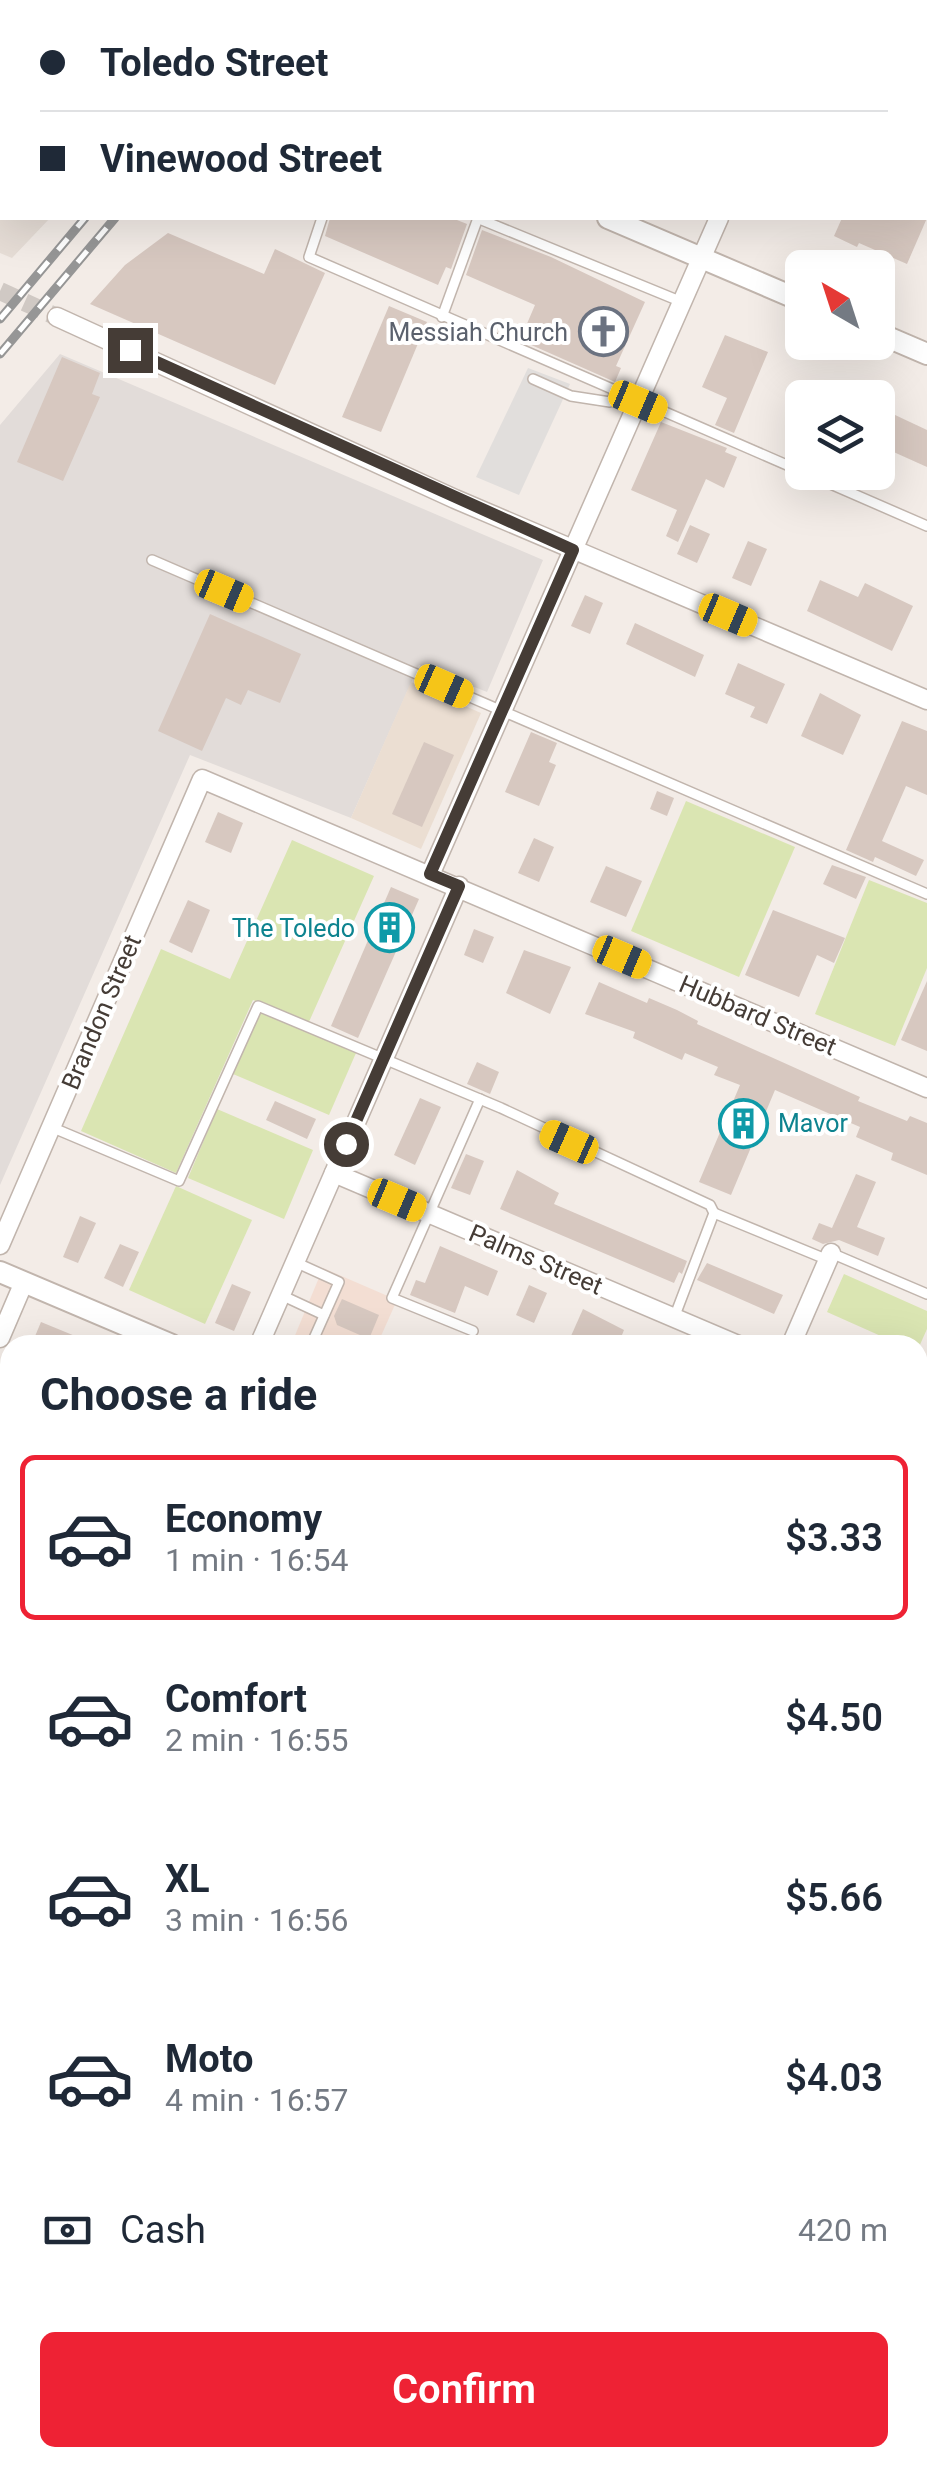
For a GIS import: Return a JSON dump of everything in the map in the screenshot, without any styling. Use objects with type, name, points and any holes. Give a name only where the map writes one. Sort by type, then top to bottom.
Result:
[{"type":"street","points":[[613,220],[785,294]]},
{"type":"street","points":[[430,874],[718,220]]},
{"type":"street","points":[[57,317],[573,550],[927,700]]},
{"type":"street","points":[[895,340],[927,354]]},
{"type":"street","name":"Hubbard Street","points":[[202,779],[927,1088]]},
{"type":"street","name":"Brandon Street","points":[[0,1245],[202,779]]},
{"type":"street","points":[[263,1335],[459,886]]},
{"type":"street","name":"Palms Street","points":[[334,1173],[714,1335]]},
{"type":"street","points":[[795,1335],[829,1256]]},
{"type":"street","points":[[0,1272],[142,1335]]},
{"type":"street","points":[[1,1335],[24,1282]]},
{"type":"lane","points":[[321,220],[309,257],[927,526]]},
{"type":"lane","points":[[442,317],[476,220]]},
{"type":"lane","points":[[482,220],[682,302]]},
{"type":"lane","points":[[533,379],[571,396],[610,402],[616,393]]},
{"type":"lane","points":[[152,560],[927,894]]},
{"type":"lane","points":[[51,1127],[179,1181],[258,1006],[480,1098],[710,1205],[714,1213],[927,1294]]},
{"type":"lane","points":[[472,1332],[392,1298],[480,1098]]},
{"type":"lane","points":[[674,1318],[714,1213]]},
{"type":"lane","points":[[295,1262],[339,1282],[315,1335]]},
{"type":"lane","points":[[280,1295],[324,1315]]},
{"type":"shaded area","points":[[0,220],[48,220],[12,258],[0,253]]},
{"type":"shaded area","points":[[60,354],[543,560],[487,692],[419,665],[351,818],[190,755],[0,1185],[0,425]]},
{"type":"shaded area","points":[[528,368],[570,384],[519,495],[476,477]]},
{"type":"shaded area","points":[[411,682],[481,713],[421,849],[351,818]]},
{"type":"shaded area","points":[[323,1268],[397,1300],[381,1335],[295,1335]]},
{"type":"green space","points":[[686,801],[795,847],[739,977],[631,931]]},
{"type":"green space","points":[[292,840],[374,876],[308,1024],[253,1000],[176,1173],[81,1131],[161,949],[230,979]]},
{"type":"green space","points":[[869,880],[927,903],[927,968],[895,1046],[815,1014]]},
{"type":"green space","points":[[260,1011],[356,1053],[329,1115],[233,1074]]},
{"type":"green space","points":[[217,1109],[313,1150],[284,1219],[188,1178]]},
{"type":"green space","points":[[176,1186],[252,1220],[205,1324],[129,1290]]},
{"type":"green space","points":[[844,1274],[927,1311],[927,1329],[924,1335],[879,1335],[827,1312]]},
{"type":"building","points":[[329,220],[457,220],[467,224],[451,269],[446,267],[438,285],[325,236]]},
{"type":"building","points":[[841,220],[926,220],[907,264],[895,259],[895,250],[875,250],[859,243],[857,247],[834,236]]},
{"type":"building","points":[[482,230],[551,257],[645,302],[616,366],[621,368],[615,382],[520,340],[535,305],[466,275]]},
{"type":"building","points":[[168,233],[264,274],[275,249],[325,273],[275,385],[90,304],[125,265]]},
{"type":"building","points":[[389,306],[427,322],[381,432],[342,417]]},
{"type":"building","points":[[725,335],[768,352],[734,433],[715,425],[727,398],[702,387]]},
{"type":"building","points":[[62,357],[100,373],[92,394],[100,397],[63,481],[17,462]]},
{"type":"building","points":[[895,415],[927,430],[927,467],[895,453]]},
{"type":"building","points":[[661,422],[727,448],[725,452],[737,457],[724,488],[706,479],[678,542],[666,536],[677,510],[631,490]]},
{"type":"building","points":[[690,525],[710,534],[697,563],[677,554]]},
{"type":"building","points":[[748,541],[767,549],[751,586],[732,578]]},
{"type":"building","points":[[820,580],[858,597],[865,583],[913,606],[892,651],[807,611]]},
{"type":"building","points":[[585,595],[603,603],[590,634],[571,626]]},
{"type":"building","points":[[210,614],[301,654],[280,703],[248,690],[241,705],[226,698],[202,751],[158,731]]},
{"type":"building","points":[[635,623],[704,655],[695,677],[626,644]]},
{"type":"building","points":[[738,663],[785,684],[767,724],[750,717],[755,707],[725,694]]},
{"type":"building","points":[[820,693],[861,715],[843,755],[801,736]]},
{"type":"building","points":[[902,721],[927,731],[927,795],[906,786],[882,841],[924,860],[916,876],[875,857],[873,862],[846,850]]},
{"type":"building","points":[[531,732],[557,743],[549,762],[556,765],[539,806],[505,792]]},
{"type":"building","points":[[424,742],[454,755],[422,827],[392,814]]},
{"type":"building","points":[[657,791],[674,798],[667,816],[650,809]]},
{"type":"building","points":[[218,812],[243,823],[231,853],[205,842]]},
{"type":"building","points":[[534,838],[554,847],[539,882],[518,873]]},
{"type":"building","points":[[832,865],[866,877],[856,899],[823,884]]},
{"type":"building","points":[[606,866],[642,881],[626,917],[590,902]]},
{"type":"building","points":[[391,887],[419,899],[358,1038],[331,1026]]},
{"type":"building","points":[[188,900],[210,910],[192,953],[169,942]]},
{"type":"building","points":[[773,910],[845,938],[834,963],[817,955],[799,997],[745,975]]},
{"type":"building","points":[[474,929],[494,937],[483,963],[464,955]]},
{"type":"building","points":[[524,950],[571,967],[550,1014],[506,993]]},
{"type":"building","points":[[927,981],[927,1051],[901,1040]]},
{"type":"building","points":[[599,982],[647,1003],[649,998],[677,1010],[698,1021],[697,1024],[860,1097],[858,1101],[907,1121],[910,1116],[927,1123],[927,1175],[891,1160],[893,1153],[856,1137],[860,1127],[775,1090],[731,1195],[699,1182],[740,1085],[714,1075],[718,1067],[685,1053],[682,1060],[633,1038],[635,1032],[585,1014]]},
{"type":"building","points":[[477,1062],[499,1072],[490,1094],[467,1084]]},
{"type":"building","points":[[420,1098],[441,1107],[415,1165],[394,1155]]},
{"type":"building","points":[[275,1101],[316,1119],[307,1139],[266,1120]]},
{"type":"building","points":[[466,1154],[484,1161],[470,1195],[451,1188]]},
{"type":"building","points":[[517,1170],[559,1193],[554,1204],[687,1261],[682,1274],[679,1272],[674,1283],[500,1209]]},
{"type":"building","points":[[856,1174],[876,1182],[857,1227],[885,1238],[878,1256],[839,1240],[823,1244],[812,1239],[819,1223],[832,1228]]},
{"type":"building","points":[[80,1216],[96,1223],[78,1263],[63,1257]]},
{"type":"building","points":[[120,1244],[139,1252],[123,1287],[104,1278]]},
{"type":"building","points":[[440,1246],[498,1271],[488,1296],[465,1286],[455,1313],[410,1295],[416,1280],[425,1283]]},
{"type":"building","points":[[707,1263],[783,1295],[774,1314],[697,1280]]},
{"type":"building","points":[[232,1284],[251,1292],[234,1331],[215,1323]]},
{"type":"building","points":[[529,1285],[547,1293],[534,1323],[516,1315]]},
{"type":"building","points":[[342,1299],[379,1315],[371,1335],[360,1335],[337,1325],[334,1316]]},
{"type":"building","points":[[583,1309],[624,1330],[622,1335],[571,1335]]},
{"type":"building","points":[[41,1322],[73,1335],[36,1335]]},
{"type":"tunnel","points":[[0,291],[57,317]]},
{"type":"railway","points":[[0,319],[83,220]]},
{"type":"railway","points":[[0,354],[113,220]]},
{"type":"place","name":"Messiah Church","points":[[603,332]]},
{"type":"place","name":"The Toledo","points":[[390,928]]},
{"type":"place","name":"Mavor","points":[[743,1123]]},
{"type":"route","points":[[130,350],[573,550],[430,874],[459,886],[346,1144]]}]
